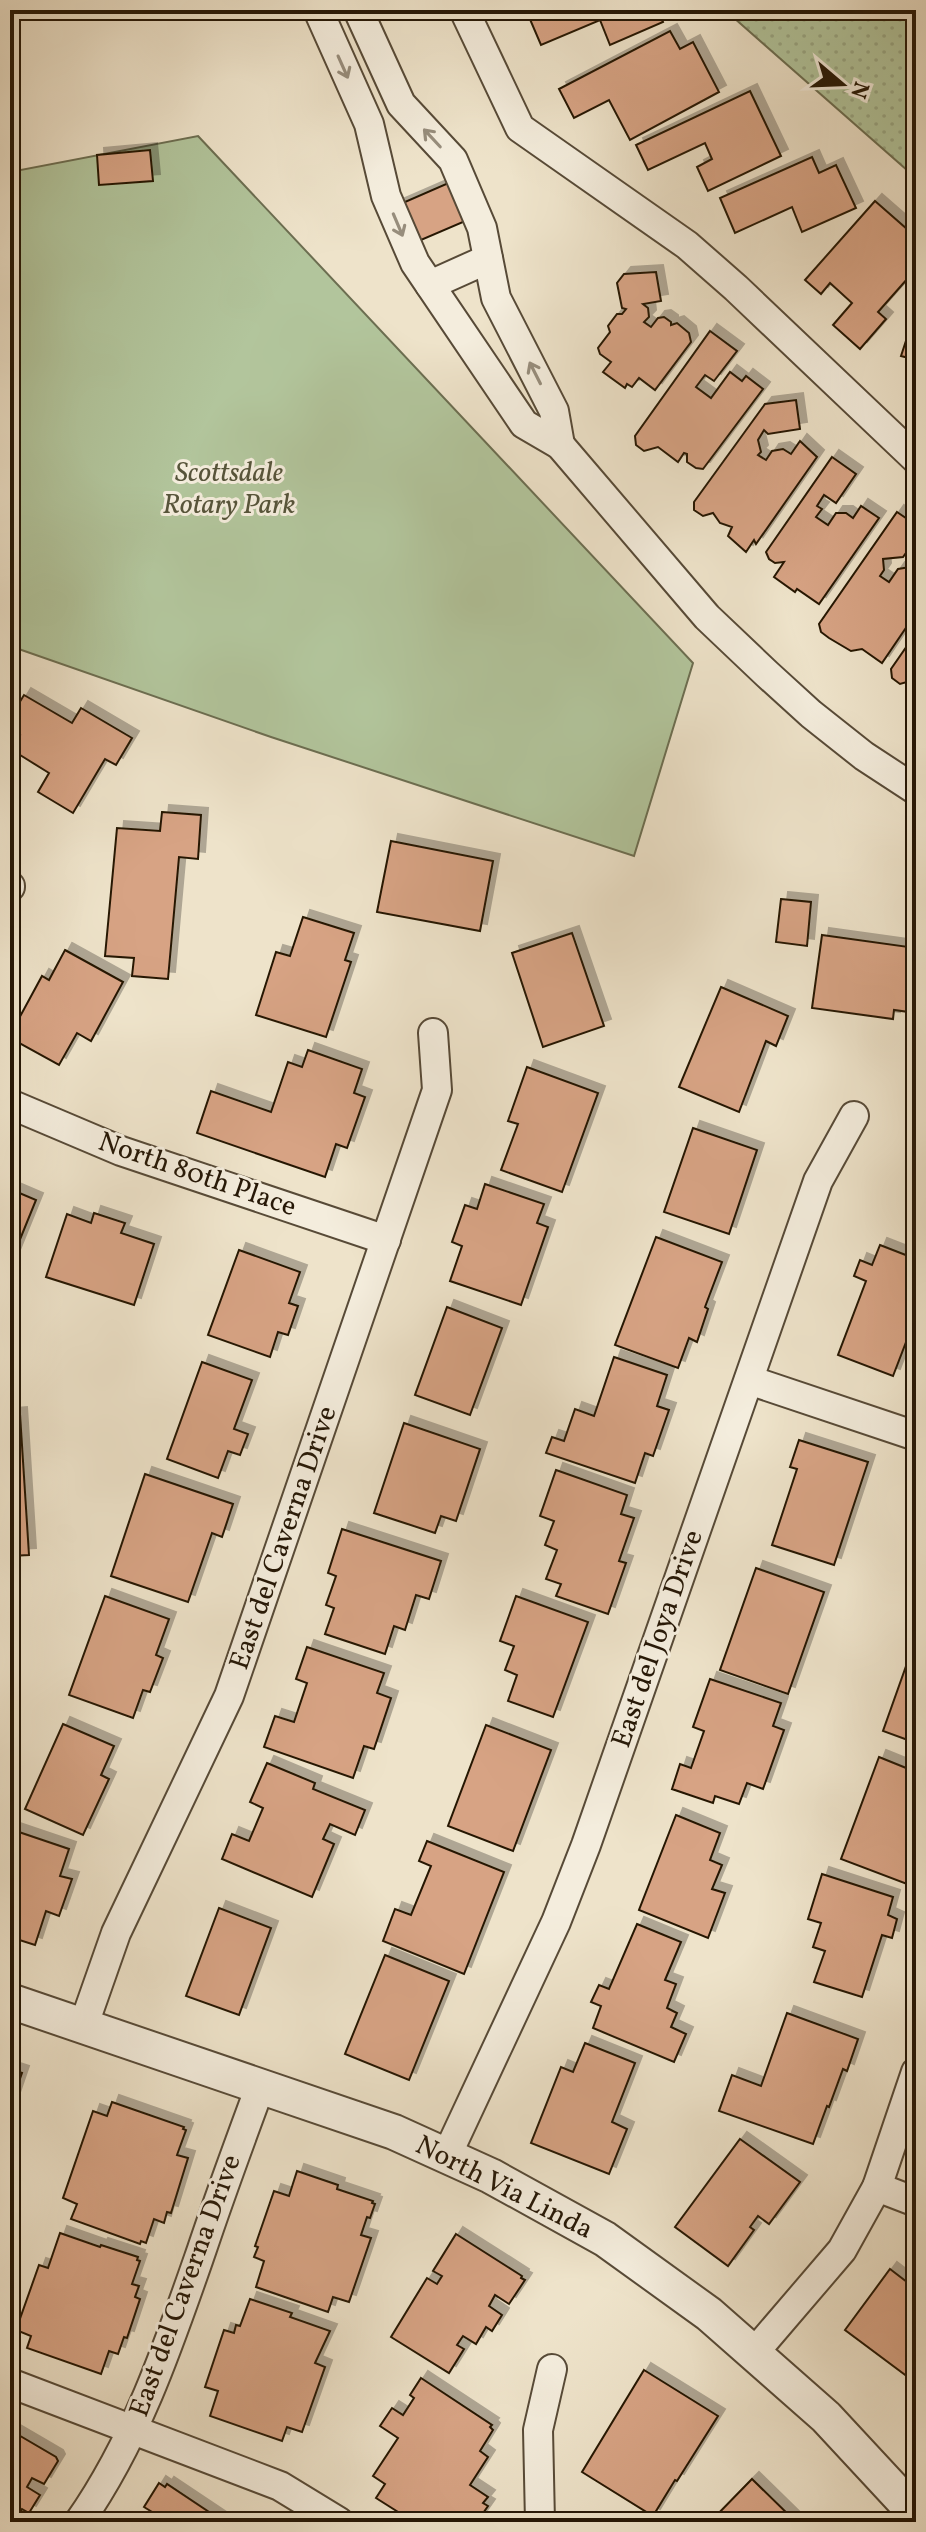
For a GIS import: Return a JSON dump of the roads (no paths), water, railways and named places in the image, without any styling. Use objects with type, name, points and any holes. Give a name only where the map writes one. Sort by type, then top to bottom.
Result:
[{"type":"street","points":[[318,10],[369,124],[386,196],[415,263],[524,424],[560,445],[707,617],[811,714],[864,756],[916,790]]},
{"type":"street","points":[[358,10],[401,104],[453,160],[482,228],[496,298],[554,411],[560,445]]},
{"type":"street","points":[[464,10],[520,128],[687,245],[916,459]]},
{"type":"street","points":[[369,124],[401,104]]},
{"type":"street","points":[[430,285],[488,259]]},
{"type":"street","name":"East del Caverna Drive","points":[[83,2027],[116,1933],[229,1696],[437,1090],[433,1033]]},
{"type":"street","name":"North 80th Place","points":[[10,1104],[121,1151],[386,1240]]},
{"type":"street","name":"East del Joya Drive","points":[[447,2155],[556,1922],[586,1845],[818,1181],[854,1116]]},
{"type":"street","points":[[749,1380],[916,1436]]},
{"type":"street","name":"North Via Linda","points":[[10,2001],[394,2132],[491,2176],[605,2239],[709,2314],[826,2417],[916,2514]]},
{"type":"street","points":[[753,2354],[842,2250],[877,2187],[916,2072]]},
{"type":"street","name":"East del Caverna Drive","points":[[79,2522],[98,2495],[133,2430],[165,2358],[260,2087]]},
{"type":"street","points":[[877,2187],[916,2202]]},
{"type":"street","points":[[540,2522],[538,2430],[552,2369]]},
{"type":"street","points":[[10,2383],[280,2486],[339,2522]]},
{"type":"park label","name":"Scottsdale Rotary Park","points":[[229,489]]}]
